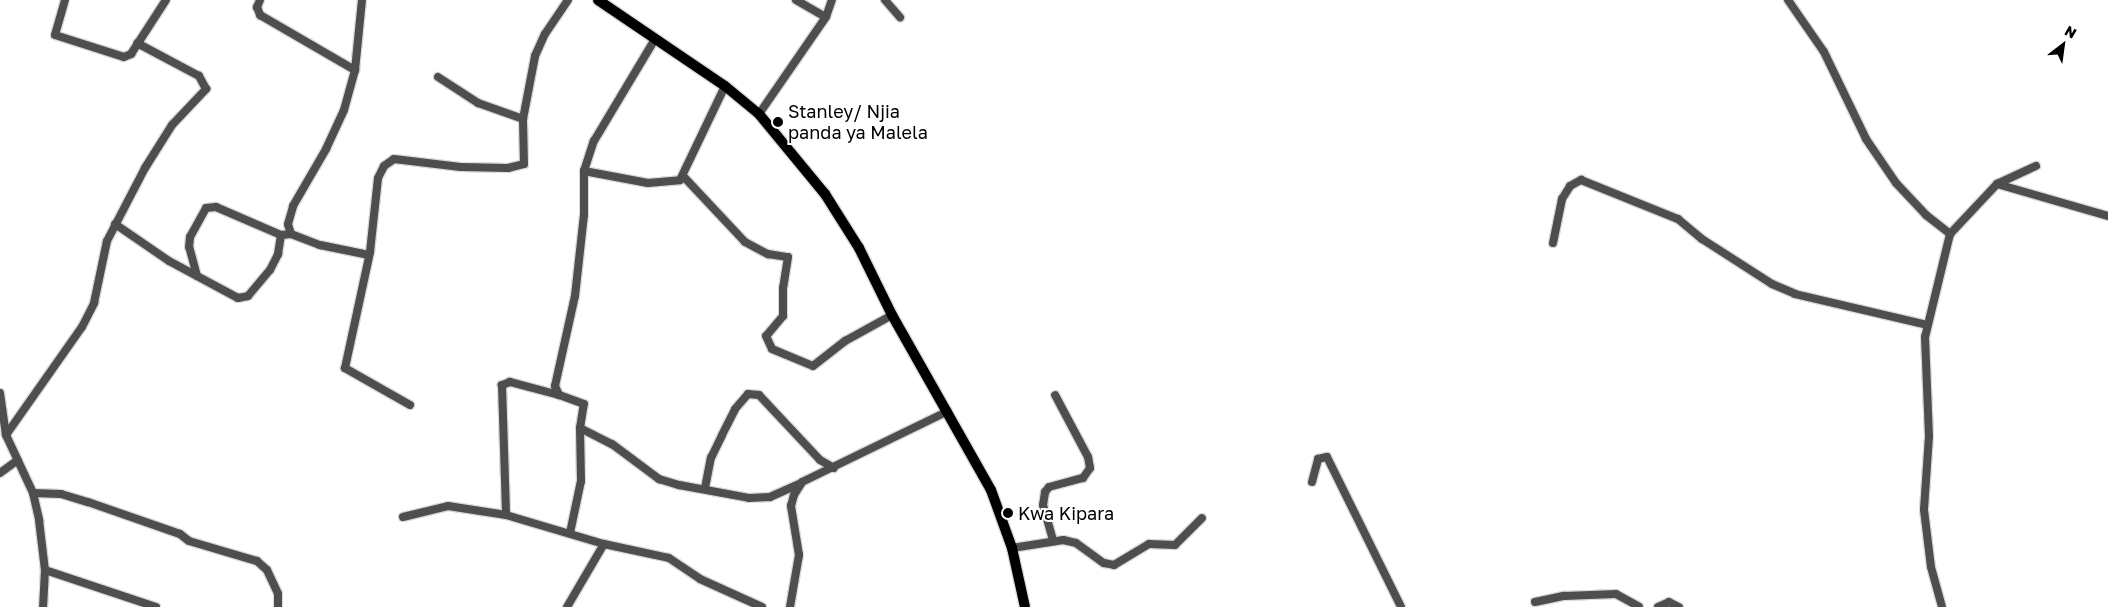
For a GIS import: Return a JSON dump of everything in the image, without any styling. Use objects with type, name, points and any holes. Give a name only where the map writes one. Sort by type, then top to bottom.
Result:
[{"type":"main road","points":[[598,0],[725,86],[759,114],[825,194],[859,248],[892,315],[948,411],[990,490],[1012,548],[1025,607]]},
{"type":"street","points":[[65,0],[56,35],[124,57],[131,54],[166,0]]},
{"type":"street","points":[[260,0],[257,7],[260,15],[355,70]]},
{"type":"street","points":[[291,234],[288,224],[293,206],[338,126],[355,70],[362,0]]},
{"type":"street","points":[[410,405],[345,368],[369,255],[375,192],[388,160],[469,168],[520,166],[526,159],[523,119],[538,48],[568,0]]},
{"type":"street","points":[[796,0],[826,17]]},
{"type":"street","points":[[759,114],[826,17],[832,0]]},
{"type":"street","points":[[885,0],[900,17]]},
{"type":"street","points":[[1788,0],[1824,52],[1848,96],[1866,138],[1896,183],[1926,215],[1950,234]]},
{"type":"street","points":[[560,395],[555,386],[575,296],[583,233],[584,171],[594,141],[655,39]]},
{"type":"street","points":[[6,435],[82,327],[94,303],[104,252],[115,224],[163,139],[206,88],[199,76],[137,43]]},
{"type":"street","points":[[438,77],[493,111],[523,119]]},
{"type":"street","points":[[584,171],[648,182],[674,182],[684,177],[725,86]]},
{"type":"street","points":[[1942,607],[1931,567],[1924,510],[1929,436],[1928,325],[1950,234],[1997,184],[2036,166]]},
{"type":"street","points":[[684,177],[745,242],[768,254],[788,257],[783,288],[783,316],[766,336],[772,349],[813,366],[845,340],[892,315]]},
{"type":"street","points":[[1553,243],[1562,200],[1570,186],[1581,180],[1678,219],[1702,239],[1772,284],[1795,294],[1928,325]]},
{"type":"street","points":[[1997,184],[2108,216]]},
{"type":"street","points":[[197,276],[189,247],[190,237],[206,208],[216,207],[282,235],[291,234],[320,245],[369,255]]},
{"type":"street","points":[[115,224],[132,238],[197,276],[244,298],[270,270],[278,254],[282,235]]},
{"type":"street","points":[[506,515],[502,385],[510,382],[560,395],[584,404],[580,428],[581,481],[570,533]]},
{"type":"street","points":[[0,393],[6,435],[33,493],[45,570],[43,607]]},
{"type":"street","points":[[705,488],[711,458],[735,408],[748,394],[759,395],[820,460],[834,468]]},
{"type":"street","points":[[1053,540],[1043,505],[1045,492],[1049,487],[1083,478],[1090,468],[1088,457],[1055,395]]},
{"type":"street","points":[[580,428],[612,444],[660,479],[749,498],[770,497],[834,468],[948,411]]},
{"type":"street","points":[[1312,482],[1318,459],[1327,457],[1401,607]]},
{"type":"street","points":[[0,473],[18,460]]},
{"type":"street","points":[[790,607],[799,555],[791,506],[802,482]]},
{"type":"street","points":[[33,493],[61,494],[88,502],[180,534],[189,541],[256,561],[267,570],[278,594],[278,607]]},
{"type":"street","points":[[403,517],[448,506],[506,515],[604,544],[668,558],[700,579],[759,607]]},
{"type":"street","points":[[1012,548],[1053,540],[1076,543],[1104,563],[1114,566],[1149,544],[1175,545],[1202,518]]},
{"type":"street","points":[[567,607],[604,544]]},
{"type":"street","points":[[45,570],[156,607]]},
{"type":"street","points":[[1534,602],[1564,596],[1616,594],[1640,607]]},
{"type":"street","points":[[1658,607],[1669,602],[1679,607]]},
{"type":"place","name":"Stanley/ Njia panda ya Malela","points":[[778,122]]},
{"type":"place","name":"Kwa Kipara","points":[[1008,513]]}]
